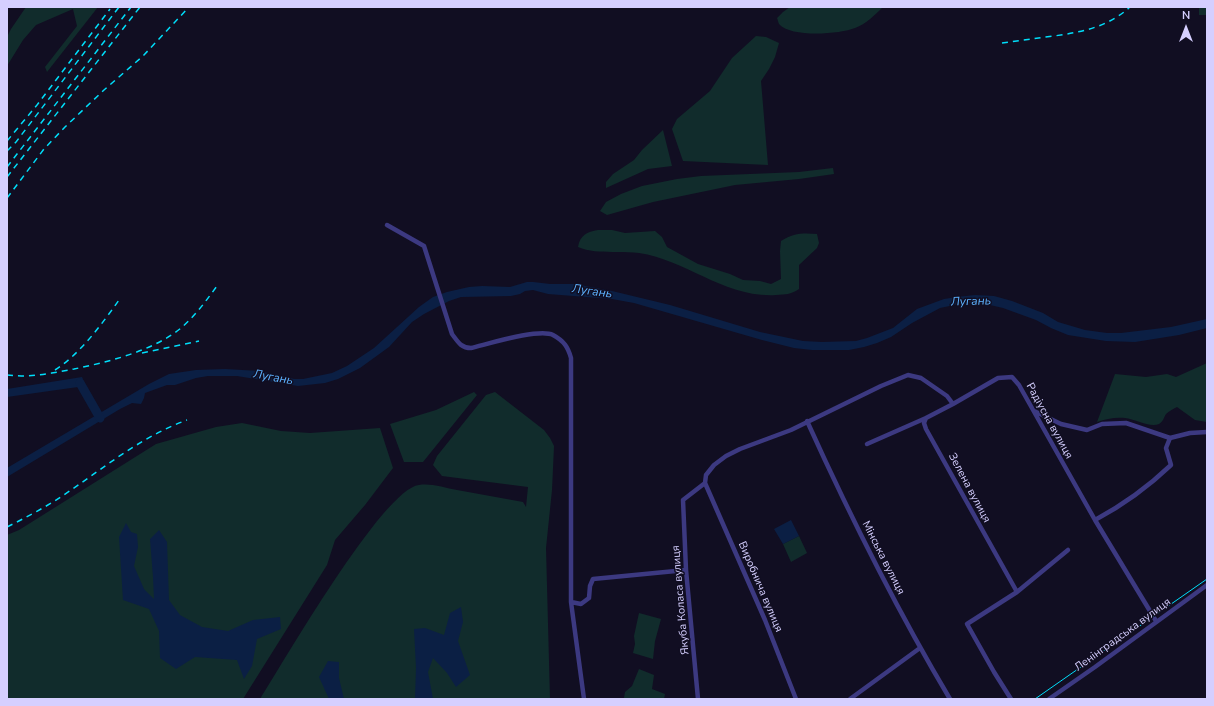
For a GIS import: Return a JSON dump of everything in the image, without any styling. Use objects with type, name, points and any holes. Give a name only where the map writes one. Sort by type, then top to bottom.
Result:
[{"type":"street","points":[[387,225],[424,246],[452,334],[464,348],[471,348],[525,335],[542,333],[552,334],[568,347],[571,358],[571,602],[584,699]]},
{"type":"street","points":[[706,483],[706,474],[714,465],[726,456],[740,449],[791,430],[807,421],[908,375],[921,378],[947,396],[953,404],[926,418],[867,444]]},
{"type":"street","name":"Радіусна вулиця","points":[[953,404],[998,378],[1012,377],[1019,385],[1095,520],[1156,621]]},
{"type":"street","points":[[1034,411],[1061,424],[1086,430],[1102,424],[1126,423],[1170,438],[1190,433],[1207,432]]},
{"type":"street","name":"Зелена вулиця","points":[[926,418],[924,423],[926,429],[1017,592]]},
{"type":"street","name":"Мінська вулиця","points":[[807,421],[836,484],[920,648],[950,699]]},
{"type":"street","points":[[1095,520],[1118,507],[1138,493],[1171,465],[1166,448],[1170,438]]},
{"type":"street","name":"Якуба Коласа вулиця","points":[[698,699],[686,570],[683,500],[706,483]]},
{"type":"street","name":"Виробнича вулиця","points":[[706,483],[765,620],[796,699]]},
{"type":"street","points":[[1011,699],[967,624],[1017,592],[1068,550]]},
{"type":"street","points":[[571,602],[581,604],[589,598],[590,586],[593,579],[686,570]]},
{"type":"street","name":"Ленінградська вулиця","points":[[1049,699],[1207,585]]},
{"type":"street","points":[[850,699],[920,648]]},
{"type":"green space","points":[[26,7],[98,7],[47,72],[45,67],[77,26],[73,9],[36,25],[23,40],[7,66],[7,37]]},
{"type":"green space","points":[[790,7],[883,7],[867,22],[855,28],[838,32],[816,34],[794,31],[779,24],[777,18]]},
{"type":"green space","points":[[1199,7],[1207,7],[1207,15],[1199,15]]},
{"type":"green space","points":[[756,36],[766,37],[779,43],[775,57],[761,81],[768,165],[683,161],[672,129],[677,119],[710,91],[732,58]]},
{"type":"green space","points":[[663,130],[672,166],[648,169],[606,188],[606,182],[613,174],[634,160]]},
{"type":"green space","points":[[833,168],[834,174],[735,185],[653,202],[607,215],[600,211],[606,202],[621,194],[642,186],[677,179],[701,176],[799,172]]},
{"type":"green space","points":[[598,230],[612,230],[625,233],[655,231],[662,237],[667,247],[698,264],[730,274],[743,280],[760,281],[771,284],[781,279],[781,241],[794,235],[817,234],[819,243],[817,248],[799,265],[799,289],[785,294],[757,294],[739,291],[722,285],[657,257],[631,252],[600,252],[578,247],[582,237]]},
{"type":"green space","points":[[1207,363],[1207,422],[1195,420],[1177,407],[1166,414],[1159,424],[1155,425],[1121,418],[1111,418],[1097,422],[1115,374],[1146,377],[1167,374],[1176,377]]},
{"type":"green space","points":[[474,392],[477,395],[423,462],[404,462],[390,424],[436,410]]},
{"type":"green space","points":[[495,392],[544,430],[554,446],[552,490],[546,548],[550,699],[260,699],[311,617],[359,545],[382,515],[403,494],[419,485],[438,486],[523,502],[526,507],[528,487],[442,476],[433,465],[437,456],[486,395]]},
{"type":"green space","points":[[242,423],[281,431],[310,433],[380,428],[393,468],[365,505],[335,540],[327,565],[243,699],[7,699],[7,535],[19,530],[156,444],[216,427]]},
{"type":"green space","points":[[799,536],[807,553],[791,562],[783,544]]},
{"type":"green space","points":[[639,613],[661,619],[655,641],[653,659],[633,653],[635,644],[634,636]]},
{"type":"green space","points":[[639,669],[654,675],[652,689],[665,694],[664,699],[624,698],[625,692],[632,686]]},
{"type":"water","name":"Лугань","points":[[527,282],[575,284],[612,291],[670,305],[760,332],[803,341],[856,341],[893,328],[917,309],[944,299],[975,295],[994,296],[1012,301],[1043,313],[1058,322],[1085,330],[1121,333],[1171,327],[1207,319],[1207,328],[1179,335],[1135,342],[1106,341],[1068,335],[1036,320],[1003,308],[972,303],[940,308],[912,323],[891,337],[864,347],[849,350],[812,350],[794,348],[762,340],[634,303],[612,299],[548,294],[533,290],[511,296],[461,297],[449,301],[412,322],[389,347],[360,368],[338,379],[325,383],[298,386],[237,376],[208,376],[196,378],[175,385],[167,385],[145,393],[141,404],[132,403],[120,409],[7,477],[7,468],[149,384],[169,374],[196,370],[225,369],[260,371],[294,379],[303,379],[332,373],[347,366],[374,348],[419,307],[433,297],[469,287],[510,287]]},
{"type":"water","points":[[82,377],[88,391],[83,396],[78,387],[7,397],[7,389]]},
{"type":"water","points":[[791,520],[799,536],[783,544],[774,529]]},
{"type":"water","points":[[126,523],[131,532],[137,534],[138,547],[134,566],[144,589],[154,599],[150,539],[159,530],[167,542],[169,600],[180,615],[202,627],[228,631],[253,620],[280,617],[281,629],[257,639],[252,666],[244,679],[237,660],[195,657],[176,669],[160,658],[159,631],[149,609],[123,600],[119,537]]},
{"type":"water","points":[[461,607],[463,622],[458,641],[470,675],[456,687],[447,673],[433,658],[428,672],[433,699],[415,699],[416,668],[414,629],[425,628],[444,635],[450,613]]},
{"type":"water","points":[[328,661],[339,662],[339,678],[344,699],[329,699],[319,677]]},
{"type":"waterway","points":[[80,383],[100,418]]},
{"type":"tram line","points":[[1035,699],[1207,579]]},
{"type":"railway","points":[[7,151],[16,142],[119,7]]},
{"type":"railway","points":[[7,167],[131,7]]},
{"type":"railway","points":[[7,177],[140,7]]},
{"type":"railway","points":[[7,198],[44,149],[104,90],[143,56],[189,7]]},
{"type":"railway","points":[[1002,43],[1094,28],[1122,14],[1130,7]]},
{"type":"railway","points":[[7,141],[37,105],[110,9]]},
{"type":"railway","points":[[7,375],[32,375],[74,369],[101,363],[144,349],[170,336],[181,328],[196,313],[217,286]]},
{"type":"railway","points":[[55,370],[82,347],[119,300]]},
{"type":"railway","points":[[142,353],[199,341]]},
{"type":"railway","points":[[7,527],[53,502],[134,446],[151,436],[187,420]]}]
